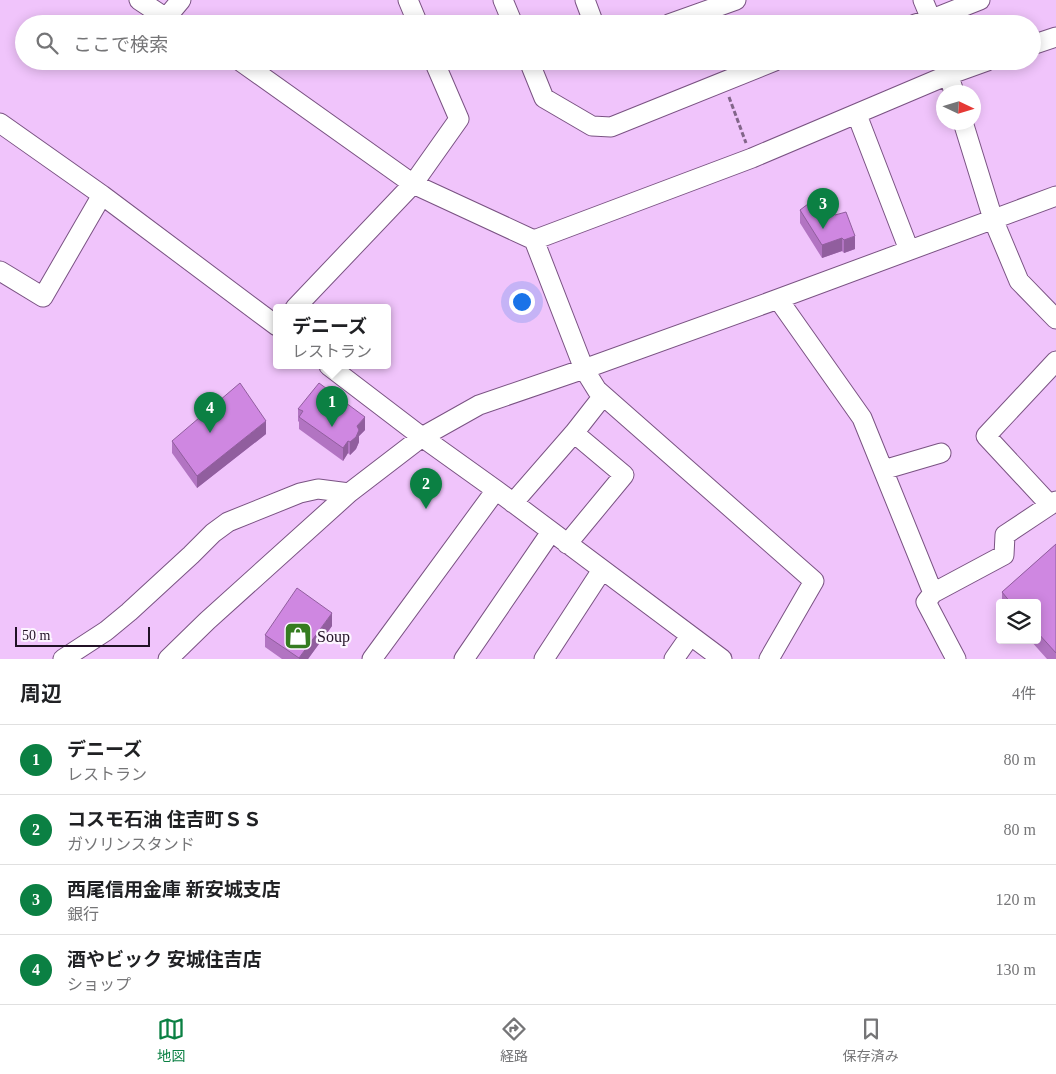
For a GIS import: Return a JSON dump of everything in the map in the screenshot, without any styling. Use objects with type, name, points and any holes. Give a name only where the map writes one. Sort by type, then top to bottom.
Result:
[{"type":"street","points":[[139,0],[162,15]]},
{"type":"street","points":[[174,15],[181,0]]},
{"type":"street","points":[[408,0],[414,15]]},
{"type":"street","points":[[504,0],[510,15]]},
{"type":"street","points":[[585,0],[591,15]]},
{"type":"street","points":[[694,15],[736,0]]},
{"type":"street","points":[[923,0],[926,15]]},
{"type":"street","points":[[944,15],[980,0]]},
{"type":"street","points":[[1041,42],[1056,37]]},
{"type":"street","points":[[253,70],[413,184],[534,240],[584,369],[597,390],[814,581],[769,659]]},
{"type":"street","points":[[299,304],[413,184],[459,119],[438,70]]},
{"type":"street","points":[[533,70],[544,98],[592,126],[611,126],[752,70]]},
{"type":"street","points":[[534,240],[752,158],[964,70]]},
{"type":"street","points":[[856,115],[909,250]]},
{"type":"street","points":[[1,127],[102,195],[273,323]]},
{"type":"street","points":[[966,130],[994,219],[1019,281],[1056,319]]},
{"type":"street","points":[[0,271],[43,297],[102,195]]},
{"type":"street","points":[[168,659],[207,621],[349,493],[422,437],[479,405],[778,299],[1056,196]]},
{"type":"street","points":[[778,299],[862,418],[933,593]]},
{"type":"street","points":[[956,659],[926,602],[933,593],[1004,555],[1005,535],[1053,503],[986,436],[1056,361]]},
{"type":"street","points":[[334,369],[422,437],[722,659]]},
{"type":"street","points":[[513,503],[574,433],[603,396]]},
{"type":"street","points":[[566,544],[624,475],[574,433]]},
{"type":"street","points":[[883,470],[941,453]]},
{"type":"street","points":[[63,659],[106,632],[213,533],[228,522],[300,493],[318,489],[349,493]]},
{"type":"street","points":[[372,659],[496,490]]},
{"type":"street","points":[[464,659],[551,532]]},
{"type":"street","points":[[544,659],[602,570]]},
{"type":"street","points":[[674,659],[690,636]]},
{"type":"path","points":[[723,81],[752,158]]},
{"type":"building","points":[[828,195],[835,215],[846,212],[855,236],[822,245],[800,210],[812,201]]},
{"type":"building","points":[[240,383],[266,421],[197,476],[172,441]]},
{"type":"building","points":[[319,383],[365,417],[357,426],[359,430],[356,437],[350,442],[348,441],[343,448],[299,417],[303,411],[298,409]]},
{"type":"building","points":[[1056,544],[1056,653],[1041,636],[1041,599],[1008,599],[1002,592]]},
{"type":"building","name":"Soup","points":[[297,588],[332,613],[299,658],[265,635]]},
{"type":"place","name":"西尾信用金庫 新安城支店","points":[[823,229]]},
{"type":"place","name":"デニーズ","points":[[332,427]]},
{"type":"place","name":"酒やビック 安城住吉店","points":[[210,433]]},
{"type":"place","name":"コスモ石油 住吉町ＳＳ","points":[[426,509]]},
{"type":"place","name":"Soup","points":[[298,636]]}]
